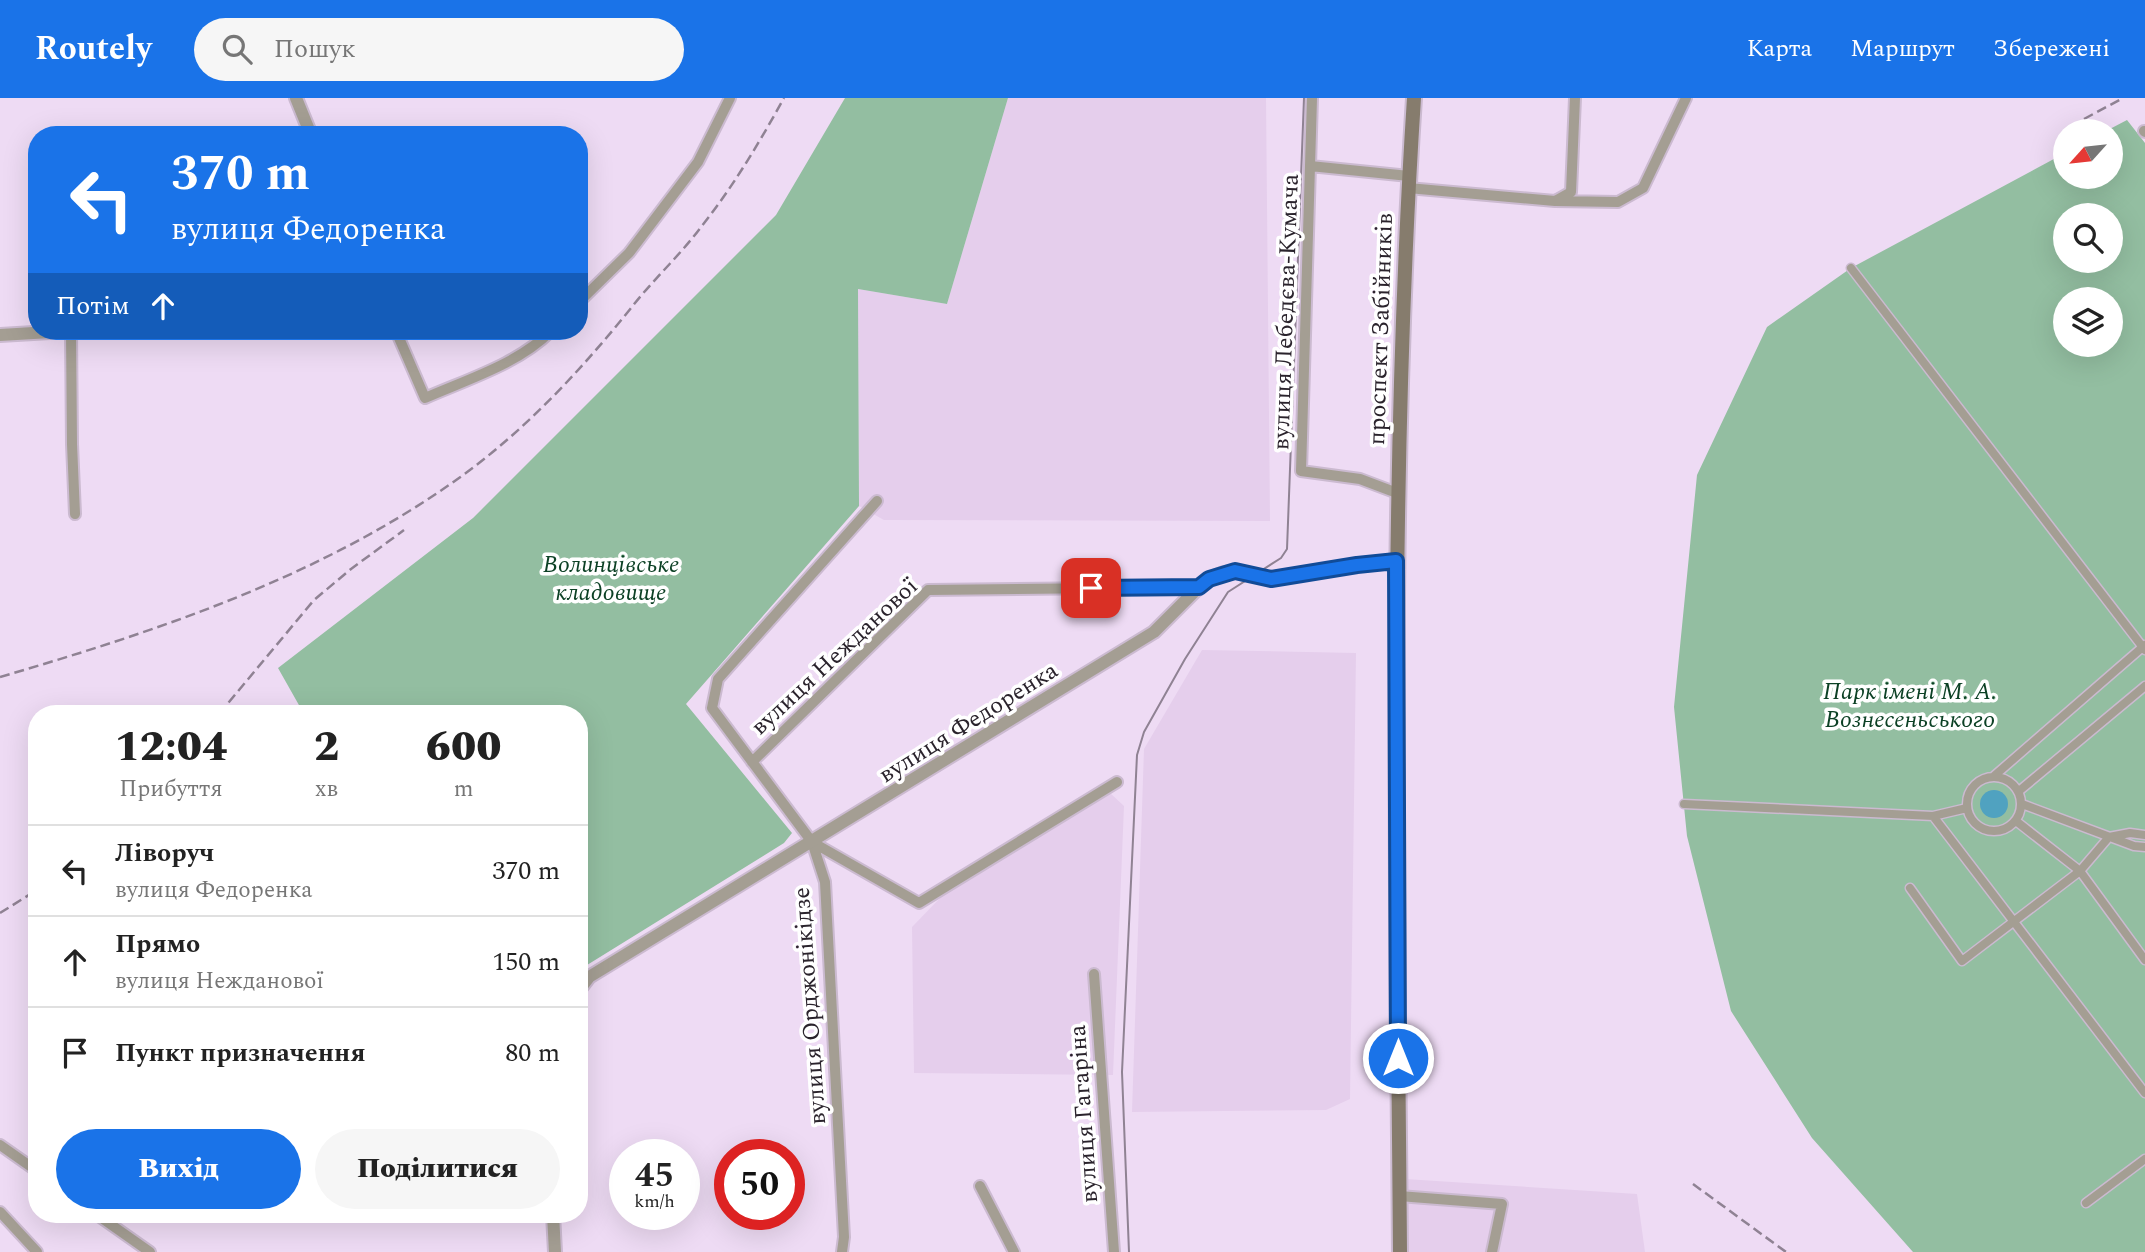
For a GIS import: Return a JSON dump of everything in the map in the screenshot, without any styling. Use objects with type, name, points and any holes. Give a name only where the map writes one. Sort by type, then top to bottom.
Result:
[{"type":"main road","name":"проспект Забійників","points":[[1400,1252],[1396,561],[1413,98]]},
{"type":"street","points":[[296,98],[307,126]]},
{"type":"street","points":[[588,293],[629,253],[698,162],[730,98]]},
{"type":"street","name":"вулиця Лебедєва-Кумача","points":[[1312,98],[1301,471],[1360,479],[1397,493]]},
{"type":"street","points":[[1555,201],[1571,192],[1575,98]]},
{"type":"street","points":[[1310,166],[1555,201],[1618,202],[1643,188],[1686,98]]},
{"type":"street","points":[[1851,268],[2144,648],[1994,776],[1977,782],[1971,789],[1967,807],[1976,824],[1984,829],[2001,830],[2016,821],[2022,804],[2019,792],[2010,781],[1994,776]]},
{"type":"street","points":[[0,335],[28,333]]},
{"type":"street","points":[[69,340],[75,514]]},
{"type":"street","points":[[400,340],[425,398],[500,366],[524,353],[540,340]]},
{"type":"street","points":[[877,501],[718,679],[712,708],[812,842],[919,903],[1118,782]]},
{"type":"street","name":"вулиця Федоренка","points":[[588,978],[1154,632],[1209,579],[1235,571],[1271,579],[1396,561]]},
{"type":"street","name":"вулиця Нежданової","points":[[752,762],[928,590],[1199,587]]},
{"type":"street","points":[[2019,792],[2145,686]]},
{"type":"street","points":[[1684,804],[1933,817],[1967,807]]},
{"type":"street","points":[[2022,804],[2134,846],[2145,847]]},
{"type":"street","points":[[1933,817],[2145,1093]]},
{"type":"street","points":[[2016,821],[2080,872],[2145,960]]},
{"type":"street","points":[[1910,888],[1962,961],[2080,872],[2109,836],[2130,833],[2145,835]]},
{"type":"street","name":"вулиця Орджонікідзе","points":[[812,842],[825,883],[844,1237],[842,1252]]},
{"type":"street","name":"вулиця Гагаріна","points":[[1094,974],[1114,1252]]},
{"type":"street","points":[[0,1161],[2,1146],[28,1165]]},
{"type":"street","points":[[2087,1203],[2145,1159]]},
{"type":"street","points":[[980,1186],[1014,1252]]},
{"type":"street","points":[[1399,1196],[1502,1205],[1492,1252]]},
{"type":"street","points":[[0,1212],[37,1252]]},
{"type":"street","points":[[109,1223],[150,1252]]},
{"type":"street","points":[[553,1223],[555,1252]]},
{"type":"shaded area","points":[[1008,98],[1266,98],[1270,521],[884,520],[859,506],[858,289],[947,304]]},
{"type":"shaded area","points":[[1202,650],[1356,653],[1350,1099],[1326,1110],[1132,1112],[1144,749]]},
{"type":"shaded area","points":[[1109,792],[1124,806],[1113,1075],[914,1073],[912,927],[943,895]]},
{"type":"shaded area","points":[[1405,1179],[1637,1194],[1645,1252],[1405,1252]]},
{"type":"green space","name":"Волинцівське кладовище","points":[[845,98],[1008,98],[947,304],[858,289],[859,506],[686,704],[792,833],[784,843],[588,964],[588,705],[299,705],[278,668],[473,518],[776,215]]},
{"type":"green space","name":"Парк імені М. А. Вознесеньського","points":[[2127,120],[2145,143],[2145,1252],[1913,1252],[1812,1138],[1731,1011],[1687,836],[1674,707],[1697,475],[1767,327],[1851,268],[2053,159],[2053,189],[2123,189],[2123,122]]},
{"type":"water","points":[[1994,790],[2004,794],[2008,804],[2004,814],[1994,818],[1984,814],[1980,804],[1984,794]]},
{"type":"tram line","points":[[1129,1252],[1122,1072],[1137,755],[1144,732],[1185,659],[1228,592],[1281,558],[1287,549],[1304,98]]},
{"type":"railway","points":[[0,677],[180,619],[296,572],[407,513],[459,478],[508,439],[553,396],[685,247],[735,180],[784,98]]},
{"type":"railway","points":[[2084,119],[2123,98]]},
{"type":"railway","points":[[226,705],[314,600],[404,530]]},
{"type":"railway","points":[[0,913],[28,896]]},
{"type":"railway","points":[[1693,1184],[1786,1252]]},
{"type":"route","points":[[1091,588],[1199,587],[1209,579],[1235,571],[1271,579],[1396,561],[1398,1058]]}]
